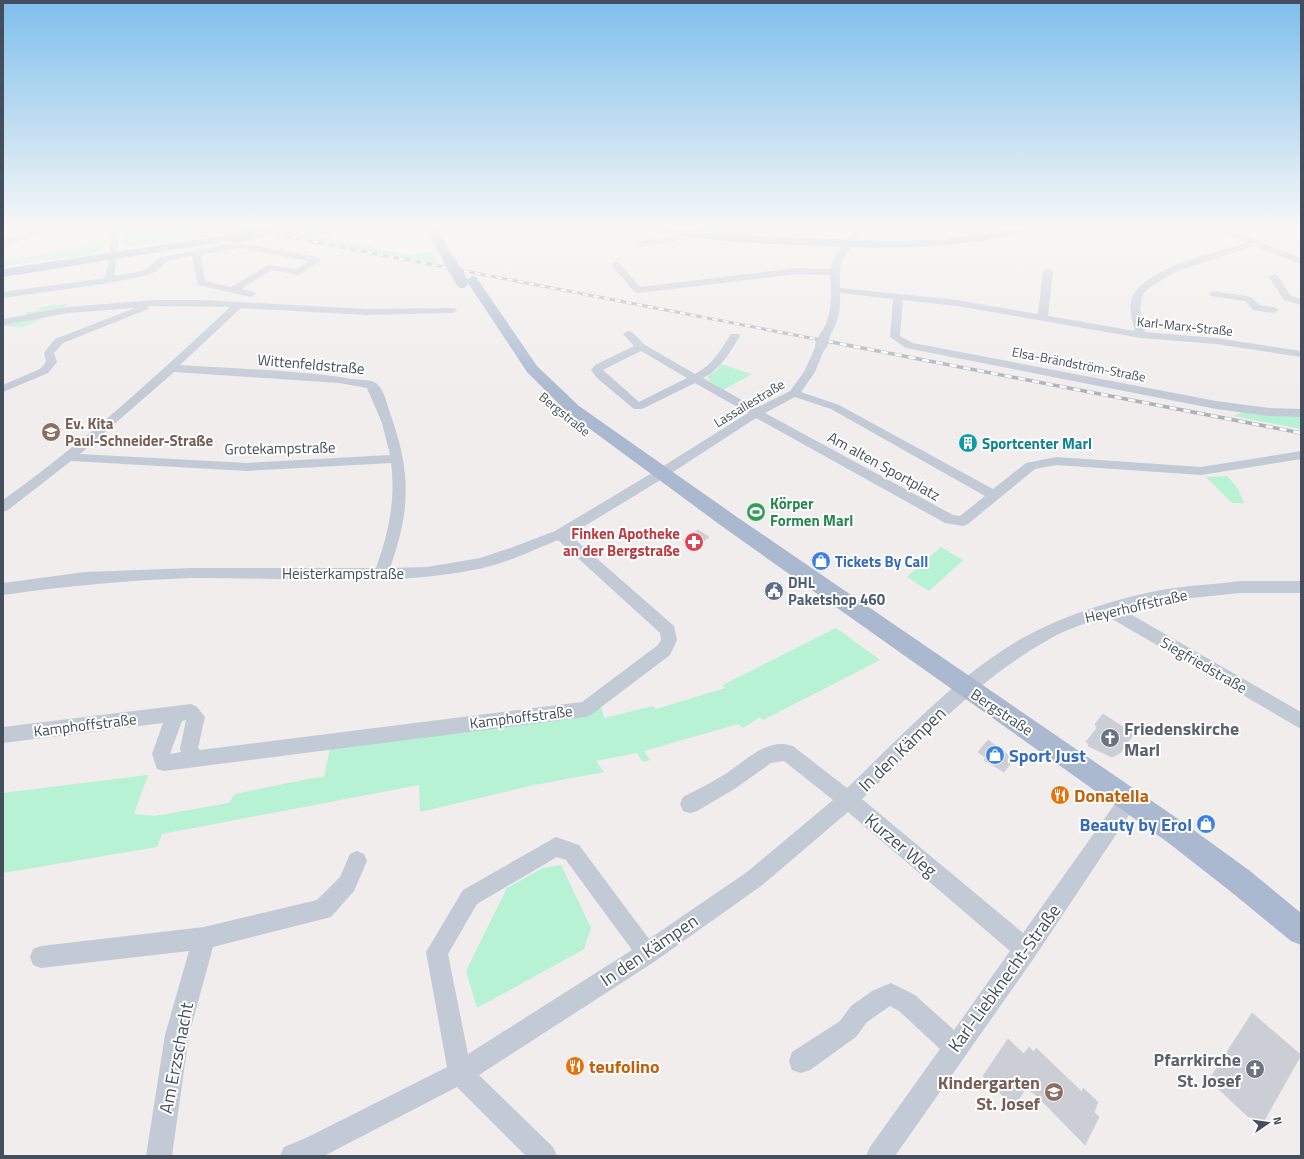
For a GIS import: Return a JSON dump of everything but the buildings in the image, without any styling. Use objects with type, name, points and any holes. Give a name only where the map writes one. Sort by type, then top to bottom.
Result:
[{"type":"main road","name":"Bergstraße","points":[[469,283],[524,358],[547,384],[573,409],[656,476],[696,511],[756,540],[966,688],[1202,851],[1301,931]]},
{"type":"street","points":[[3,295],[92,283]]},
{"type":"street","points":[[201,283],[251,294]]},
{"type":"street","points":[[232,290],[244,283]]},
{"type":"street","points":[[632,283],[638,290],[696,283]]},
{"type":"street","name":"Lassallestraße","points":[[656,476],[756,414],[794,393],[808,372],[832,324],[836,313],[835,283]]},
{"type":"street","points":[[1043,318],[1047,283]]},
{"type":"street","points":[[1141,334],[1134,311],[1139,292],[1149,283]]},
{"type":"street","points":[[1278,283],[1287,298],[1301,302]]},
{"type":"street","points":[[65,310],[75,286]]},
{"type":"street","name":"Karl-Marx-Straße","points":[[836,290],[957,303],[1141,334],[1216,341],[1300,357]]},
{"type":"street","points":[[1214,294],[1245,298],[1252,301],[1256,308],[1276,314],[1287,298]]},
{"type":"street","name":"Elsa-Brändström-Straße","points":[[898,296],[896,337],[910,346],[1216,405],[1269,412],[1301,413]]},
{"type":"street","points":[[3,389],[44,371],[52,362],[49,353],[59,341],[155,303]]},
{"type":"street","points":[[3,322],[65,310],[155,303],[204,303],[366,312],[452,310]]},
{"type":"street","points":[[3,507],[67,457],[170,368],[238,305]]},
{"type":"street","name":"Am alten Sportplatz","points":[[628,334],[641,347],[696,377],[756,414],[778,424],[950,520],[962,521],[1031,466],[1056,461],[1201,471],[1301,455]]},
{"type":"street","points":[[641,347],[599,367],[597,370],[601,376],[638,407],[709,371],[718,363],[735,336]]},
{"type":"street","name":"Wittenfeldstraße","points":[[170,368],[339,380],[371,385],[375,388],[388,422],[398,459],[400,488],[396,528],[382,574]]},
{"type":"street","name":"Am alten Sportplatz","points":[[794,393],[835,408],[994,495]]},
{"type":"street","name":"Grotekampstraße","points":[[67,457],[247,467],[398,459]]},
{"type":"street","name":"Heisterkampstraße","points":[[3,589],[85,578],[192,573],[382,574],[427,572],[480,563],[518,551],[560,534],[656,476]]},
{"type":"street","name":"Kamphoffstraße","points":[[167,715],[172,720],[160,754],[164,763],[586,709],[664,650],[670,640],[668,630],[560,534]]},
{"type":"street","name":"Heyerhoffstraße","points":[[966,688],[990,668],[1042,635],[1076,620],[1108,609],[1172,594],[1240,587],[1301,588]]},
{"type":"street","name":"Siegfriedstraße","points":[[1108,609],[1301,721]]},
{"type":"street","name":"In den Kämpen","points":[[293,1156],[317,1151],[460,1073],[646,954],[754,878],[848,800],[966,688]]},
{"type":"street","name":"Kamphoffstraße","points":[[3,736],[191,712],[196,717],[189,749],[194,759]]},
{"type":"street","name":"Kurzer Weg","points":[[690,804],[729,782],[767,755],[787,752],[848,800],[1026,950]]},
{"type":"street","name":"Karl-Liebknecht-Straße","points":[[879,1156],[955,1047],[1026,950],[1129,800]]},
{"type":"street","points":[[544,1156],[460,1073],[437,952],[470,897],[556,847],[572,852],[636,938],[646,954]]},
{"type":"street","points":[[41,957],[204,938],[323,909],[347,884],[357,861]]},
{"type":"street","name":"Am Erzschacht","points":[[159,1156],[177,1035],[204,938]]},
{"type":"street","points":[[801,1061],[848,1029],[859,1014],[880,999],[891,994],[907,1003],[955,1047]]},
{"type":"green space","points":[[66,304],[63,310],[23,327],[3,326],[3,322],[25,318],[27,312],[38,311],[40,307]]},
{"type":"green space","points":[[721,364],[752,374],[723,390],[710,381],[707,376],[718,369]]},
{"type":"green space","points":[[1245,411],[1301,416],[1301,429],[1233,416]]},
{"type":"green space","points":[[1227,476],[1238,489],[1244,503],[1232,503],[1206,477]]},
{"type":"green space","points":[[941,547],[963,560],[929,591],[907,577]]},
{"type":"green space","points":[[836,628],[880,660],[763,720],[760,717],[743,728],[738,724],[644,751],[650,760],[643,762],[637,753],[596,761],[604,772],[534,785],[420,812],[419,785],[162,834],[157,847],[3,873],[3,793],[148,775],[134,814],[155,816],[229,803],[235,794],[324,777],[330,748],[601,706],[604,718],[653,706],[656,709],[725,688],[723,685]]},
{"type":"green space","points":[[561,865],[591,928],[584,949],[477,1008],[466,971],[507,888],[543,868]]},
{"type":"railway","points":[[527,283],[831,342]]},
{"type":"railway","points":[[826,341],[1301,433]]},
{"type":"place","name":"Ev. Kita Paul-Schneider-Straße","points":[[51,432]]},
{"type":"place","name":"Sportcenter Marl","points":[[968,443]]},
{"type":"place","name":"Körper Formen Marl","points":[[756,512]]},
{"type":"place","name":"Finken Apotheke an der Bergstraße","points":[[694,542]]},
{"type":"place","name":"Tickets By Call","points":[[821,561]]},
{"type":"place","name":"DHL Paketshop 460","points":[[774,591]]},
{"type":"place","name":"Friedenskirche Marl","points":[[1110,738]]},
{"type":"place","name":"Sport Just","points":[[995,755]]},
{"type":"place","name":"Donatella","points":[[1060,795]]},
{"type":"place","name":"Beauty by Erol","points":[[1206,824]]},
{"type":"place","name":"teufolino","points":[[575,1066]]},
{"type":"place","name":"Pfarrkirche St. Josef","points":[[1255,1069]]},
{"type":"place","name":"Kindergarten St. Josef","points":[[1054,1092]]}]
